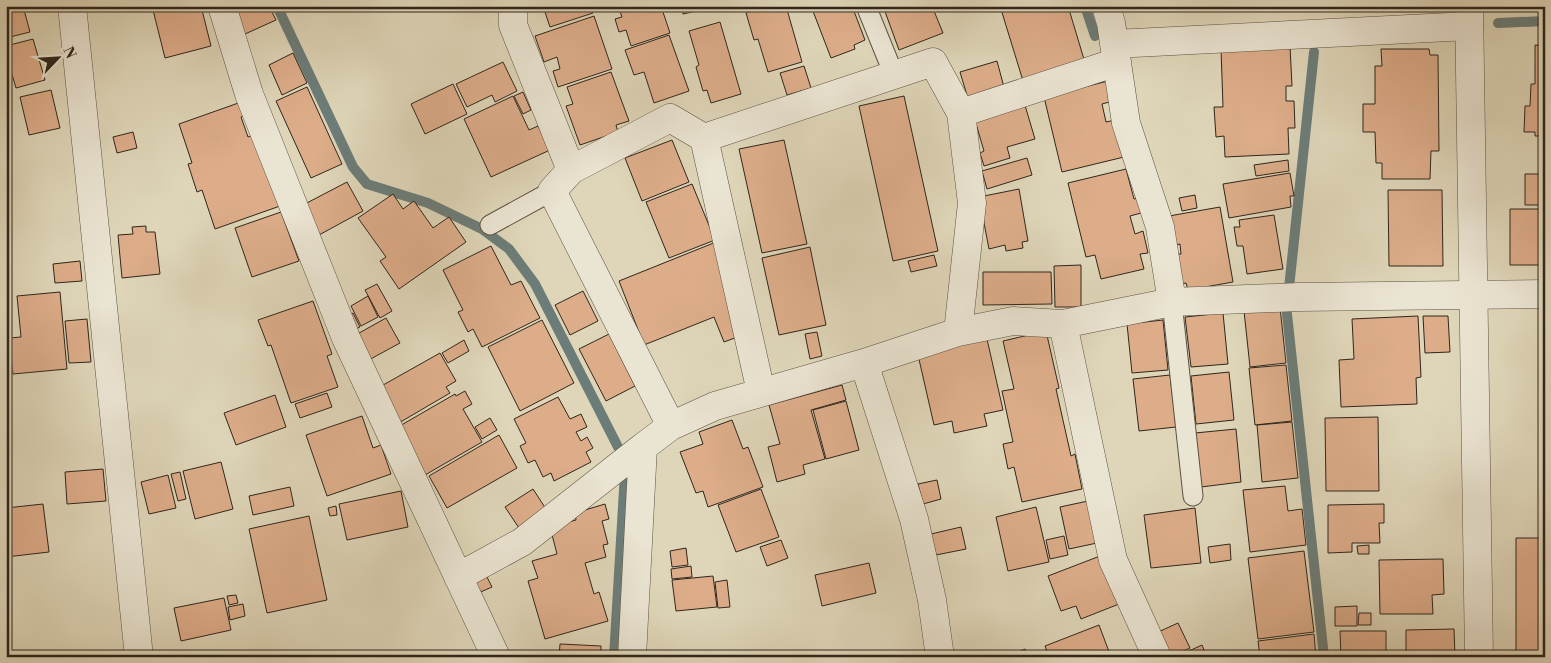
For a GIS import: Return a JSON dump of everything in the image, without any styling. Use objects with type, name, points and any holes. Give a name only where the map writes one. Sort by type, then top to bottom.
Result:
[{"type":"street","points":[[72,6],[139,657]]},
{"type":"street","points":[[222,6],[250,94],[346,338],[496,657]]},
{"type":"street","points":[[513,6],[513,25],[571,170]]},
{"type":"street","points":[[1106,6],[1126,123],[1160,226],[1172,302]]},
{"type":"street","points":[[961,113],[1115,53],[1469,16],[1479,657]]},
{"type":"street","points":[[704,138],[933,62],[961,113],[972,203],[958,332]]},
{"type":"street","points":[[671,426],[552,191],[571,170],[670,118],[704,138],[761,392]]},
{"type":"street","points":[[458,577],[522,542],[642,446],[671,426],[715,406],[864,363],[958,332],[1013,321],[1063,324],[1172,302],[1299,297],[1545,294]]},
{"type":"street","points":[[1063,324],[1114,560],[1157,657]]},
{"type":"street","points":[[864,363],[914,519],[932,600],[940,657]]},
{"type":"street","points":[[632,657],[642,446]]},
{"type":"lane","points":[[866,6],[894,75]]},
{"type":"lane","points":[[490,225],[552,191]]},
{"type":"lane","points":[[1172,302],[1193,496]]},
{"type":"building","points":[[6,6],[23,6],[30,32],[6,38]]},
{"type":"building","points":[[152,6],[201,6],[211,46],[165,58]]},
{"type":"building","points":[[232,6],[269,6],[276,20],[245,34]]},
{"type":"building","points":[[543,6],[591,6],[593,13],[550,27]]},
{"type":"building","points":[[618,6],[661,6],[670,33],[631,46],[626,30],[619,32],[615,19],[622,17]]},
{"type":"building","points":[[681,6],[720,6],[683,14]]},
{"type":"building","points":[[768,6],[786,6],[802,62],[768,72],[758,39],[754,40],[746,13]]},
{"type":"building","points":[[811,6],[852,6],[865,40],[854,45],[855,49],[831,58]]},
{"type":"building","points":[[883,6],[932,6],[943,33],[899,50]]},
{"type":"building","points":[[1000,6],[1068,6],[1086,66],[1024,84]]},
{"type":"building","points":[[594,16],[612,69],[558,87],[553,71],[560,69],[557,57],[544,62],[535,36]]},
{"type":"building","points":[[720,22],[741,94],[711,103],[707,90],[703,91],[696,67],[699,65],[689,31]]},
{"type":"building","points":[[669,35],[689,91],[654,103],[644,72],[634,75],[625,50]]},
{"type":"building","points":[[33,39],[45,80],[16,88],[6,54],[6,46]]},
{"type":"building","points":[[1535,45],[1545,46],[1545,136],[1535,136],[1535,132],[1524,132],[1525,106],[1530,106],[1531,84],[1535,84]]},
{"type":"building","points":[[1290,46],[1292,86],[1286,86],[1286,101],[1294,101],[1295,128],[1288,128],[1289,154],[1225,157],[1224,136],[1216,137],[1214,107],[1223,107],[1221,49]]},
{"type":"building","points":[[1381,49],[1429,49],[1430,55],[1438,55],[1439,151],[1431,151],[1430,179],[1382,179],[1382,163],[1376,163],[1375,132],[1363,132],[1363,104],[1375,104],[1375,66],[1382,66]]},
{"type":"building","points":[[293,53],[307,83],[282,95],[269,65]]},
{"type":"building","points":[[997,61],[1005,91],[969,102],[960,72]]},
{"type":"building","points":[[503,62],[517,91],[495,102],[492,95],[467,107],[456,84]]},
{"type":"building","points":[[804,66],[811,88],[787,95],[780,73]]},
{"type":"building","points":[[611,72],[629,121],[616,125],[618,132],[580,145],[566,106],[573,104],[567,87]]},
{"type":"building","points":[[1108,81],[1113,101],[1102,104],[1106,122],[1115,120],[1124,157],[1062,172],[1044,97]]},
{"type":"building","points":[[453,84],[467,114],[425,134],[411,104]]},
{"type":"building","points":[[307,87],[342,164],[311,178],[276,101]]},
{"type":"building","points":[[51,90],[60,128],[29,135],[20,97]]},
{"type":"building","points":[[523,92],[531,110],[523,114],[514,96]]},
{"type":"building","points":[[513,96],[529,130],[538,126],[550,150],[491,177],[464,119]]},
{"type":"building","points":[[904,96],[938,251],[893,261],[859,106]]},
{"type":"building","points":[[244,101],[249,114],[241,117],[248,137],[255,134],[280,206],[215,229],[202,190],[197,192],[188,164],[192,163],[179,124]]},
{"type":"building","points":[[1024,102],[1035,139],[1007,147],[1010,158],[984,166],[980,153],[984,151],[974,117]]},
{"type":"building","points":[[133,132],[137,148],[117,153],[113,137]]},
{"type":"building","points":[[672,140],[689,182],[642,201],[625,158]]},
{"type":"building","points":[[784,140],[807,244],[762,253],[739,149]]},
{"type":"building","points":[[1027,158],[1032,175],[987,189],[982,171]]},
{"type":"building","points":[[1288,160],[1289,171],[1256,176],[1254,165]]},
{"type":"building","points":[[1126,169],[1134,199],[1138,198],[1141,213],[1130,216],[1135,234],[1143,231],[1148,253],[1140,254],[1144,269],[1101,279],[1095,255],[1086,257],[1068,183]]},
{"type":"building","points":[[1290,173],[1294,196],[1290,196],[1291,207],[1229,218],[1223,184]]},
{"type":"building","points":[[1525,174],[1545,174],[1545,205],[1525,205]]},
{"type":"building","points":[[347,182],[363,211],[319,235],[303,205]]},
{"type":"building","points":[[692,184],[715,240],[669,258],[646,202]]},
{"type":"building","points":[[1019,189],[1028,241],[1022,242],[1023,248],[1006,251],[1005,245],[989,249],[979,197]]},
{"type":"building","points":[[1388,190],[1442,190],[1443,266],[1389,266]]},
{"type":"building","points":[[393,194],[403,209],[414,201],[433,228],[449,217],[466,242],[399,289],[380,261],[386,257],[358,218]]},
{"type":"building","points":[[1195,195],[1197,208],[1182,211],[1179,198]]},
{"type":"building","points":[[1220,207],[1233,282],[1188,290],[1186,283],[1181,284],[1176,254],[1181,254],[1180,244],[1175,245],[1169,216]]},
{"type":"building","points":[[1510,209],[1545,209],[1545,265],[1510,265]]},
{"type":"building","points":[[281,212],[299,261],[252,277],[235,228]]},
{"type":"building","points":[[1274,215],[1283,269],[1247,274],[1243,246],[1237,246],[1234,227],[1240,227],[1239,220]]},
{"type":"building","points":[[146,226],[146,232],[155,232],[160,274],[122,278],[118,235],[133,234],[132,227]]},
{"type":"building","points":[[721,240],[740,336],[724,342],[714,317],[644,345],[619,281]]},
{"type":"building","points":[[491,246],[511,285],[521,281],[540,318],[482,347],[473,329],[468,332],[458,312],[463,310],[443,270]]},
{"type":"building","points":[[810,247],[826,325],[779,335],[762,258]]},
{"type":"building","points":[[934,255],[937,266],[911,272],[908,261]]},
{"type":"building","points":[[80,261],[82,281],[55,283],[53,264]]},
{"type":"building","points":[[1081,265],[1081,307],[1055,307],[1054,266]]},
{"type":"building","points":[[983,272],[1051,272],[1052,304],[983,305]]},
{"type":"building","points":[[377,284],[392,311],[380,318],[365,290]]},
{"type":"building","points":[[583,291],[598,321],[570,335],[555,305]]},
{"type":"building","points":[[60,292],[67,369],[13,374],[9,338],[21,337],[17,296]]},
{"type":"building","points":[[368,296],[378,317],[361,326],[351,306]]},
{"type":"building","points":[[313,301],[332,354],[327,356],[338,387],[291,403],[271,345],[268,346],[258,320]]},
{"type":"building","points":[[1280,307],[1286,363],[1250,367],[1244,311]]},
{"type":"building","points":[[353,313],[360,327],[352,331],[344,318]]},
{"type":"building","points":[[1223,313],[1228,364],[1191,367],[1185,317]]},
{"type":"building","points":[[1418,316],[1421,377],[1416,378],[1417,404],[1341,407],[1339,360],[1354,359],[1352,319]]},
{"type":"building","points":[[1423,316],[1448,316],[1450,352],[1425,353]]},
{"type":"building","points":[[386,318],[400,343],[365,362],[352,337]]},
{"type":"building","points":[[87,319],[91,362],[69,363],[65,321]]},
{"type":"building","points":[[542,320],[574,383],[520,411],[488,347]]},
{"type":"building","points":[[1163,320],[1168,370],[1132,373],[1127,324]]},
{"type":"building","points":[[1046,331],[1059,388],[1056,389],[1071,456],[1075,454],[1082,489],[1022,502],[1014,467],[1008,469],[1003,444],[1013,442],[1002,391],[1014,389],[1003,341]]},
{"type":"building","points":[[817,332],[822,356],[810,359],[805,334]]},
{"type":"building","points":[[609,334],[635,386],[606,401],[579,349]]},
{"type":"building","points":[[987,339],[1003,410],[984,414],[987,426],[954,433],[952,421],[934,425],[918,355]]},
{"type":"building","points":[[464,340],[469,351],[448,363],[442,353]]},
{"type":"building","points":[[440,353],[456,381],[446,387],[450,393],[397,424],[376,389]]},
{"type":"building","points":[[1286,365],[1292,421],[1255,425],[1249,368]]},
{"type":"building","points":[[1229,372],[1234,420],[1196,424],[1191,376]]},
{"type":"building","points":[[1170,375],[1176,427],[1139,431],[1133,379]]},
{"type":"building","points":[[842,385],[846,400],[811,410],[825,459],[803,465],[805,474],[777,482],[768,447],[780,444],[769,405]]},
{"type":"building","points":[[465,391],[472,404],[463,409],[482,442],[425,475],[398,427],[455,394],[456,396]]},
{"type":"building","points":[[327,393],[332,407],[300,418],[295,404]]},
{"type":"building","points":[[275,395],[286,427],[236,445],[224,413]]},
{"type":"building","points":[[558,397],[570,419],[581,414],[587,427],[576,432],[581,441],[587,437],[593,448],[586,452],[591,462],[554,481],[551,473],[543,477],[535,460],[528,463],[520,446],[526,443],[514,419]]},
{"type":"building","points":[[846,401],[859,450],[826,459],[813,410]]},
{"type":"building","points":[[362,416],[373,448],[381,445],[391,474],[327,496],[306,435]]},
{"type":"building","points":[[1378,417],[1379,491],[1326,491],[1325,418]]},
{"type":"building","points":[[490,418],[497,430],[482,439],[475,427]]},
{"type":"building","points":[[732,420],[743,449],[748,447],[763,487],[708,507],[703,491],[696,493],[680,452],[703,444],[699,432]]},
{"type":"building","points":[[1292,422],[1298,478],[1262,482],[1257,425]]},
{"type":"building","points":[[1236,429],[1241,482],[1201,487],[1195,433]]},
{"type":"building","points":[[499,435],[517,468],[447,508],[429,476]]},
{"type":"building","points":[[221,462],[233,509],[195,519],[183,471]]},
{"type":"building","points":[[103,469],[106,501],[67,504],[65,472]]},
{"type":"building","points":[[180,472],[186,499],[178,501],[171,474]]},
{"type":"building","points":[[168,475],[176,508],[149,514],[141,482]]},
{"type":"building","points":[[937,480],[941,499],[923,504],[918,484]]},
{"type":"building","points":[[1285,486],[1288,511],[1302,509],[1306,545],[1250,552],[1243,490]]},
{"type":"building","points":[[290,487],[294,506],[253,515],[249,496]]},
{"type":"building","points":[[533,489],[546,509],[519,528],[505,507]]},
{"type":"building","points":[[761,489],[779,537],[736,552],[718,505]]},
{"type":"building","points":[[401,491],[408,527],[347,540],[339,504]]},
{"type":"building","points":[[1088,501],[1097,543],[1069,549],[1060,507]]},
{"type":"building","points":[[43,504],[49,552],[6,557],[6,508]]},
{"type":"building","points":[[605,504],[609,519],[602,521],[608,544],[603,545],[606,557],[585,563],[594,594],[599,592],[608,621],[545,639],[528,581],[538,578],[532,561],[557,554],[550,527],[576,520],[575,513]]},
{"type":"building","points":[[1384,504],[1384,523],[1379,523],[1380,543],[1352,543],[1352,552],[1328,553],[1328,505]]},
{"type":"building","points":[[336,506],[337,515],[330,516],[328,508]]},
{"type":"building","points":[[1036,507],[1049,562],[1008,571],[996,517]]},
{"type":"building","points":[[1195,508],[1201,563],[1151,568],[1144,515]]},
{"type":"building","points":[[309,516],[327,600],[267,613],[249,529]]},
{"type":"building","points":[[961,527],[966,549],[936,555],[931,534]]},
{"type":"building","points":[[1064,536],[1068,555],[1050,559],[1046,540]]},
{"type":"building","points":[[1516,538],[1545,538],[1545,657],[1516,657]]},
{"type":"building","points":[[781,540],[788,558],[767,566],[760,547]]},
{"type":"building","points":[[1230,544],[1231,560],[1210,563],[1208,547]]},
{"type":"building","points":[[1369,545],[1369,554],[1358,554],[1357,546]]},
{"type":"building","points":[[686,548],[688,565],[672,567],[670,551]]},
{"type":"building","points":[[1304,551],[1314,632],[1258,639],[1248,558]]},
{"type":"building","points":[[1100,556],[1119,604],[1081,619],[1076,606],[1061,611],[1048,576]]},
{"type":"building","points":[[1443,559],[1444,594],[1432,595],[1433,614],[1380,614],[1379,560]]},
{"type":"building","points":[[869,563],[876,593],[822,606],[815,575]]},
{"type":"building","points":[[691,566],[692,577],[672,579],[671,569]]},
{"type":"building","points":[[485,573],[492,587],[476,594],[470,581]]},
{"type":"building","points":[[713,576],[717,607],[676,611],[672,580]]},
{"type":"building","points":[[727,580],[730,607],[718,608],[715,582]]},
{"type":"building","points":[[236,595],[238,603],[229,605],[227,596]]},
{"type":"building","points":[[224,598],[231,630],[181,641],[174,608]]},
{"type":"building","points":[[243,604],[245,616],[230,620],[228,607]]},
{"type":"building","points":[[1357,606],[1357,626],[1335,626],[1335,607]]},
{"type":"building","points":[[1359,613],[1371,613],[1371,625],[1358,625]]},
{"type":"building","points":[[1178,623],[1190,648],[1171,657],[1166,657],[1156,633]]},
{"type":"building","points":[[1099,625],[1111,657],[1049,657],[1045,646]]},
{"type":"building","points":[[1454,629],[1455,657],[1406,657],[1406,630]]},
{"type":"building","points":[[1340,631],[1386,631],[1386,657],[1341,657]]},
{"type":"building","points":[[1314,634],[1316,657],[1260,657],[1258,641]]},
{"type":"building","points":[[560,644],[601,646],[601,657],[559,657]]},
{"type":"building","points":[[1202,645],[1207,657],[1176,657]]},
{"type":"building","points":[[1025,649],[1028,657],[1007,657]]},
{"type":"waterway","points":[[277,6],[353,167],[367,184],[428,203],[482,229],[509,249],[535,284],[618,447]]},
{"type":"waterway","points":[[1085,6],[1095,36]]},
{"type":"waterway","points":[[1498,23],[1545,21]]},
{"type":"waterway","points":[[1289,288],[1314,52]]},
{"type":"waterway","points":[[1287,314],[1324,657]]},
{"type":"waterway","points":[[614,657],[625,473]]}]
